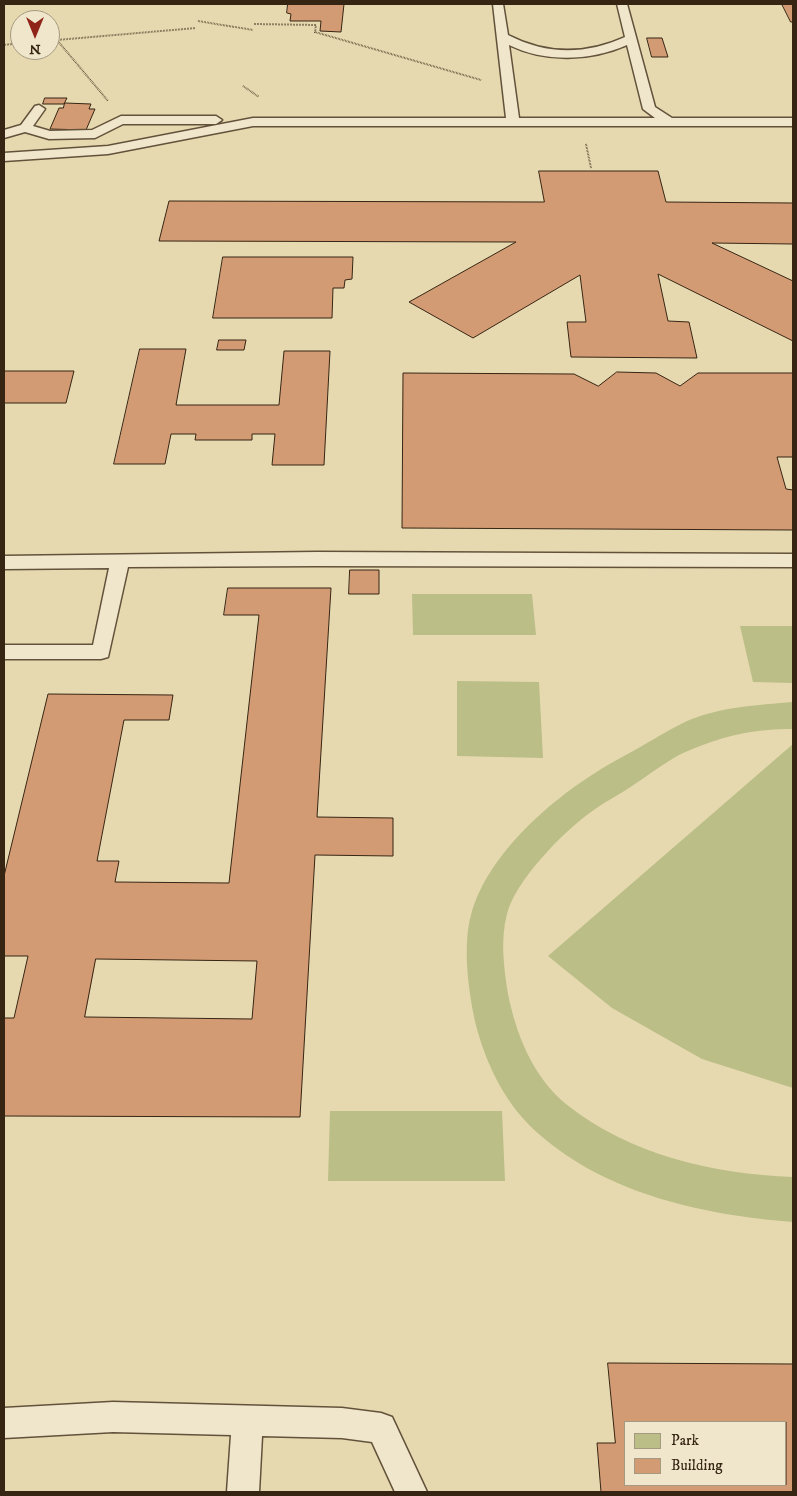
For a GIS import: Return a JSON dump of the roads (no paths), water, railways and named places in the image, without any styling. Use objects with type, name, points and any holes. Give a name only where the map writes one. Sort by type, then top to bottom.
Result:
[{"type":"lane","points":[[498,4],[513,122]]},
{"type":"lane","points":[[622,4],[649,110],[669,122]]},
{"type":"lane","points":[[502,38],[517,46],[538,52],[570,56],[597,52],[631,39]]},
{"type":"lane","points":[[25,128],[39,109]]},
{"type":"lane","points":[[4,134],[25,128],[49,135],[95,134],[121,120],[236,120]]},
{"type":"lane","points":[[4,157],[108,150],[253,122],[793,122]]},
{"type":"lane","points":[[4,562],[384,559],[793,561]]},
{"type":"lane","points":[[4,652],[101,652],[120,560]]},
{"type":"lane","points":[[4,1423],[113,1417],[342,1423],[382,1428],[411,1492]]},
{"type":"lane","points":[[243,1492],[247,1421]]}]
